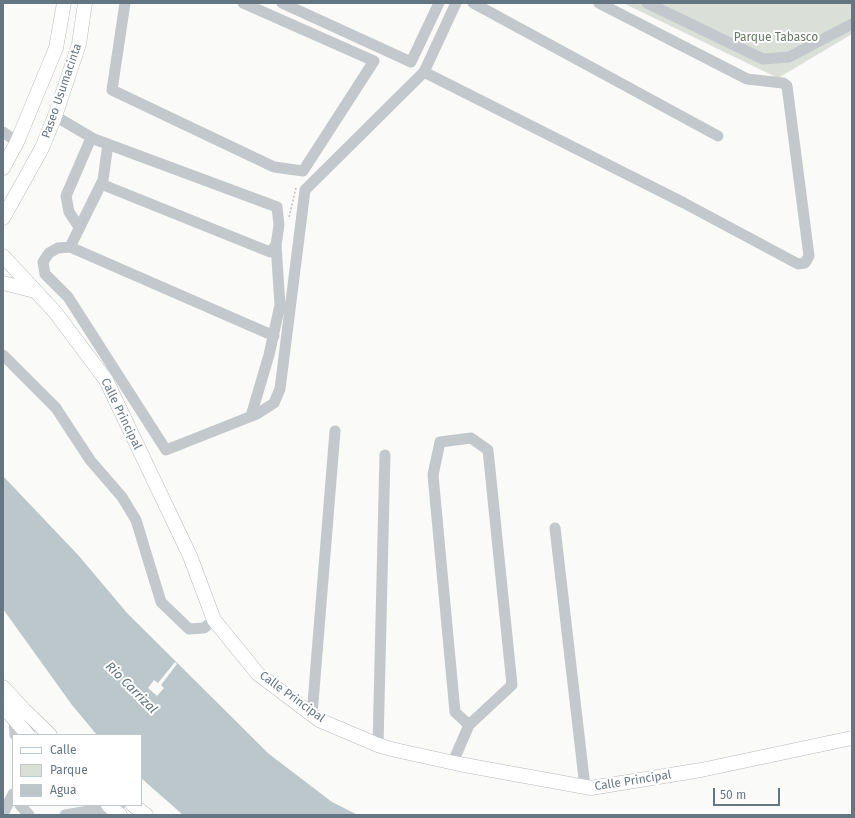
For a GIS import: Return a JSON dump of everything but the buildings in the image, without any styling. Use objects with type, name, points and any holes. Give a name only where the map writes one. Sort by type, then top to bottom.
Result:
[{"type":"main road","name":"Paseo Usumacinta","points":[[3,168],[17,142],[56,48],[64,3]]},
{"type":"main road","name":"Paseo Usumacinta","points":[[3,218],[42,148],[55,116],[79,44],[85,3]]},
{"type":"main road","name":"Calle Principal","points":[[3,256],[55,312],[106,380],[190,556],[214,620],[258,674],[319,720],[378,745],[453,762],[591,788],[701,770],[852,738]]},
{"type":"main road","points":[[3,283],[36,292]]},
{"type":"main road","points":[[3,687],[19,714],[28,734]]},
{"type":"main road","points":[[3,706],[19,714],[49,734]]},
{"type":"main road","points":[[135,806],[146,815]]},
{"type":"street","points":[[125,3],[112,90],[274,167],[304,170],[374,61],[333,41],[243,3]]},
{"type":"street","points":[[282,3],[411,62],[439,3]]},
{"type":"street","points":[[274,336],[70,247],[58,248],[49,253],[43,262],[45,274],[68,297],[166,450],[252,416],[274,403],[280,389],[305,190],[424,72],[456,3]]},
{"type":"street","points":[[473,3],[718,136]]},
{"type":"street","points":[[424,72],[684,203],[798,264],[805,263],[809,256],[788,86],[783,83],[748,79],[599,3]]},
{"type":"street","points":[[647,3],[763,59],[789,57],[852,24]]},
{"type":"street","points":[[333,41],[339,29]]},
{"type":"street","points":[[55,116],[91,138],[277,207],[279,225],[276,245],[280,305],[274,336],[252,416]]},
{"type":"street","points":[[3,132],[17,142]]},
{"type":"street","points":[[79,227],[69,212],[66,196],[91,138]]},
{"type":"street","points":[[70,247],[101,184],[108,144]]},
{"type":"street","points":[[101,184],[270,252],[276,245]]},
{"type":"street","points":[[3,355],[56,408],[90,460],[122,497],[136,520],[161,602],[189,629],[204,628],[214,620]]},
{"type":"street","points":[[312,715],[335,431]]},
{"type":"street","points":[[453,762],[469,725],[512,685],[488,450],[471,438],[440,442],[434,475],[455,712],[469,725]]},
{"type":"street","points":[[378,745],[385,455]]},
{"type":"street","points":[[555,528],[585,787]]},
{"type":"street","points":[[15,734],[19,714]]},
{"type":"street","points":[[3,814],[12,796]]},
{"type":"street","points":[[21,806],[29,815]]},
{"type":"street","points":[[65,815],[95,810],[115,809]]},
{"type":"green space","name":"Parque Tabasco","points":[[623,3],[852,3],[852,34],[778,78]]},
{"type":"water","name":"Rio Carrizal","points":[[3,476],[79,556],[127,613],[269,754],[332,802],[358,815],[183,815],[142,779],[142,734],[96,734],[72,705],[3,609]]},
{"type":"pier","points":[[175,662],[177,664],[161,685],[164,688],[157,696],[148,688],[154,680],[158,683]]}]
